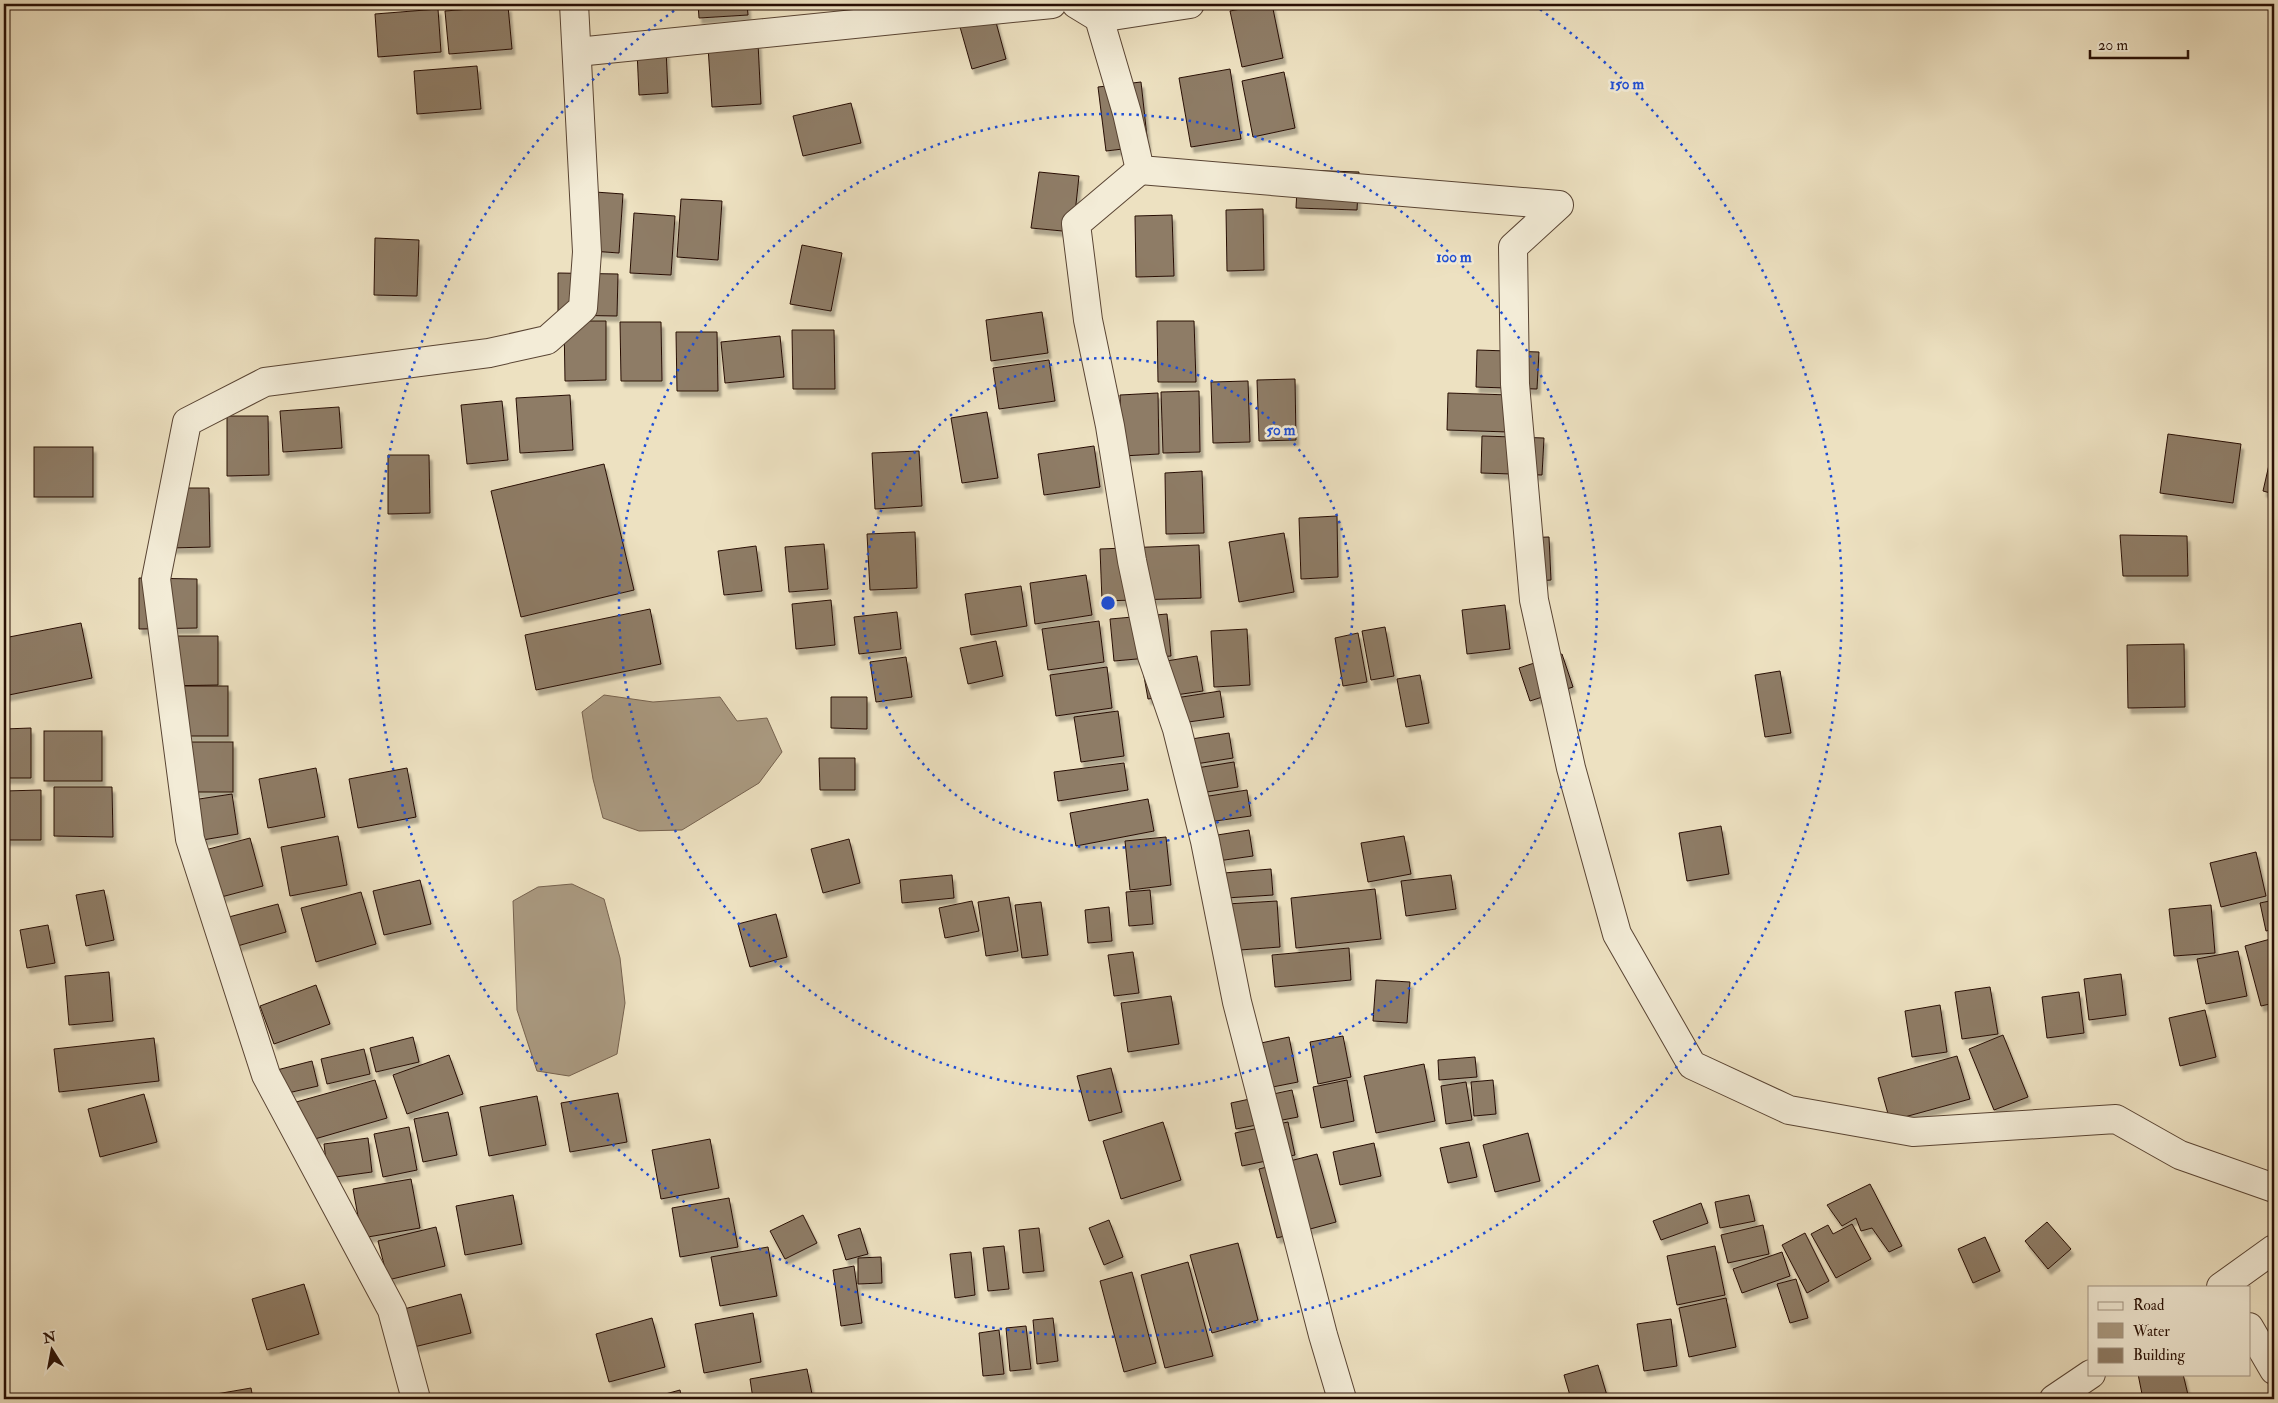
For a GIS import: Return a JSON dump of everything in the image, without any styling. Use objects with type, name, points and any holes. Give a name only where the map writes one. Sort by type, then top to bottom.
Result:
[{"type":"street","points":[[416,1399],[392,1310],[266,1075],[193,849],[156,579],[187,422],[265,382],[488,353],[547,340],[583,308],[587,252],[574,4]]},
{"type":"street","points":[[577,52],[1052,4]]},
{"type":"street","points":[[1076,4],[1099,18],[1190,4]]},
{"type":"street","points":[[1099,18],[1127,113],[1140,170]]},
{"type":"street","points":[[1342,1399],[1320,1326],[1237,1002],[1205,841],[1177,729],[1152,656],[1132,561],[1110,426],[1088,320],[1076,224],[1140,170],[1559,205],[1513,247],[1516,384],[1534,600],[1571,768],[1617,934],[1692,1065],[1790,1110],[1913,1132],[2116,1119],[2180,1155],[2274,1188]]},
{"type":"street","points":[[2224,1286],[2274,1249]]},
{"type":"street","points":[[2250,1329],[2274,1370]]},
{"type":"street","points":[[2054,1399],[2088,1376]]},
{"type":"water","points":[[604,695],[653,702],[720,697],[737,721],[767,718],[782,752],[759,783],[682,830],[639,831],[603,818],[593,779],[582,712]]},
{"type":"water","points":[[572,884],[604,899],[620,958],[625,1003],[617,1054],[569,1076],[537,1071],[517,1010],[513,901],[538,887]]},
{"type":"building","points":[[698,4],[747,4],[748,15],[699,18]]},
{"type":"building","points":[[991,4],[1006,59],[972,69],[954,6]]},
{"type":"building","points":[[1272,4],[1283,58],[1242,67],[1230,11]]},
{"type":"building","points":[[508,6],[512,49],[449,54],[445,11]]},
{"type":"building","points":[[438,9],[441,52],[378,57],[375,14]]},
{"type":"building","points":[[758,43],[761,104],[712,107],[708,47]]},
{"type":"building","points":[[666,49],[668,93],[639,95],[637,51]]},
{"type":"building","points":[[477,66],[481,109],[417,114],[414,71]]},
{"type":"building","points":[[1230,69],[1241,139],[1191,147],[1179,78]]},
{"type":"building","points":[[1284,72],[1295,128],[1253,137],[1242,81]]},
{"type":"building","points":[[1141,82],[1148,146],[1106,151],[1098,87]]},
{"type":"building","points":[[851,103],[861,143],[803,156],[793,116]]},
{"type":"building","points":[[1298,170],[1359,172],[1357,210],[1296,208]]},
{"type":"building","points":[[1039,172],[1079,176],[1073,232],[1031,228]]},
{"type":"building","points":[[581,191],[623,194],[619,253],[578,250]]},
{"type":"building","points":[[681,199],[722,201],[718,260],[677,257]]},
{"type":"building","points":[[1263,209],[1264,270],[1227,271],[1226,210]]},
{"type":"building","points":[[634,213],[675,216],[671,275],[630,273]]},
{"type":"building","points":[[1172,215],[1174,276],[1136,277],[1135,216]]},
{"type":"building","points":[[375,238],[419,240],[417,296],[374,295]]},
{"type":"building","points":[[802,245],[842,253],[831,311],[790,304]]},
{"type":"building","points":[[558,273],[618,274],[617,316],[558,315]]},
{"type":"building","points":[[1042,312],[1048,353],[991,361],[986,320]]},
{"type":"building","points":[[564,321],[606,321],[606,380],[565,381]]},
{"type":"building","points":[[1157,321],[1194,321],[1196,382],[1158,382]]},
{"type":"building","points":[[620,322],[661,322],[662,381],[621,381]]},
{"type":"building","points":[[792,330],[834,330],[835,389],[793,389]]},
{"type":"building","points":[[676,332],[717,332],[718,391],[677,391]]},
{"type":"building","points":[[780,336],[784,377],[725,383],[721,342]]},
{"type":"building","points":[[1477,350],[1539,352],[1537,389],[1476,387]]},
{"type":"building","points":[[1049,360],[1055,401],[999,409],[993,368]]},
{"type":"building","points":[[1295,379],[1296,440],[1259,441],[1257,380]]},
{"type":"building","points":[[1248,381],[1250,442],[1213,443],[1211,382]]},
{"type":"building","points":[[1199,391],[1200,452],[1163,453],[1161,392]]},
{"type":"building","points":[[1158,393],[1159,454],[1122,456],[1120,395]]},
{"type":"building","points":[[1448,393],[1510,395],[1509,432],[1447,430]]},
{"type":"building","points":[[570,395],[573,450],[520,453],[516,398]]},
{"type":"building","points":[[502,401],[508,460],[467,464],[461,405]]},
{"type":"building","points":[[339,407],[342,448],[283,452],[280,411]]},
{"type":"building","points":[[987,412],[998,478],[962,483],[951,418]]},
{"type":"building","points":[[227,416],[268,416],[269,475],[227,476]]},
{"type":"building","points":[[2168,434],[2241,444],[2233,503],[2160,493]]},
{"type":"building","points":[[1482,436],[1544,438],[1542,475],[1481,473]]},
{"type":"building","points":[[2274,443],[2274,494],[2263,491]]},
{"type":"building","points":[[1094,446],[1100,487],[1044,495],[1038,454]]},
{"type":"building","points":[[34,447],[93,447],[93,497],[34,497]]},
{"type":"building","points":[[919,451],[922,506],[875,509],[872,453]]},
{"type":"building","points":[[388,455],[429,455],[430,513],[388,514]]},
{"type":"building","points":[[604,464],[634,590],[521,617],[491,491]]},
{"type":"building","points":[[1202,471],[1204,533],[1166,534],[1165,473]]},
{"type":"building","points":[[168,488],[209,488],[210,547],[168,548]]},
{"type":"building","points":[[1337,516],[1338,577],[1301,579],[1299,518]]},
{"type":"building","points":[[915,532],[917,588],[870,590],[867,534]]},
{"type":"building","points":[[1284,533],[1294,592],[1239,602],[1229,542]]},
{"type":"building","points":[[2120,535],[2187,536],[2188,576],[2123,576]]},
{"type":"building","points":[[1549,537],[1551,580],[1523,582],[1520,538]]},
{"type":"building","points":[[824,544],[828,589],[789,592],[785,547]]},
{"type":"building","points":[[1199,545],[1201,598],[1102,601],[1100,549]]},
{"type":"building","points":[[756,546],[762,591],[724,595],[718,551]]},
{"type":"building","points":[[1086,575],[1092,615],[1035,624],[1030,583]]},
{"type":"building","points":[[139,578],[197,579],[197,628],[139,629]]},
{"type":"building","points":[[1021,586],[1027,626],[971,635],[965,594]]},
{"type":"building","points":[[831,600],[835,645],[796,649],[792,604]]},
{"type":"building","points":[[1505,605],[1510,649],[1467,654],[1462,610]]},
{"type":"building","points":[[650,609],[661,664],[536,690],[525,635]]},
{"type":"building","points":[[897,612],[901,649],[859,654],[854,617]]},
{"type":"building","points":[[1167,614],[1171,656],[1114,661],[1110,619]]},
{"type":"building","points":[[1099,621],[1104,662],[1048,670],[1042,629]]},
{"type":"building","points":[[81,623],[92,678],[4,696],[4,638]]},
{"type":"building","points":[[1385,627],[1394,676],[1371,680],[1362,631]]},
{"type":"building","points":[[1247,629],[1250,685],[1214,687],[1211,631]]},
{"type":"building","points":[[1358,633],[1367,682],[1343,686],[1335,638]]},
{"type":"building","points":[[159,636],[218,636],[218,685],[159,686]]},
{"type":"building","points":[[996,641],[1003,676],[968,684],[960,648]]},
{"type":"building","points":[[2184,644],[2185,707],[2128,708],[2127,645]]},
{"type":"building","points":[[1562,654],[1573,687],[1530,701],[1519,668]]},
{"type":"building","points":[[1197,656],[1203,691],[1148,699],[1142,665]]},
{"type":"building","points":[[906,657],[912,697],[876,702],[870,662]]},
{"type":"building","points":[[1107,667],[1112,708],[1056,716],[1050,675]]},
{"type":"building","points":[[1780,671],[1791,733],[1765,737],[1755,675]]},
{"type":"building","points":[[1420,675],[1429,723],[1406,727],[1397,679]]},
{"type":"building","points":[[170,686],[228,686],[228,736],[170,736]]},
{"type":"building","points":[[1220,691],[1224,717],[1167,725],[1163,700]]},
{"type":"building","points":[[831,697],[867,697],[867,729],[831,728]]},
{"type":"building","points":[[1118,711],[1124,756],[1081,762],[1074,717]]},
{"type":"building","points":[[31,728],[31,778],[4,778],[4,729]]},
{"type":"building","points":[[44,731],[102,731],[102,781],[44,781]]},
{"type":"building","points":[[1229,733],[1233,758],[1177,767],[1173,742]]},
{"type":"building","points":[[175,742],[233,742],[233,792],[175,792]]},
{"type":"building","points":[[819,758],[855,758],[855,790],[820,790]]},
{"type":"building","points":[[1234,762],[1238,787],[1182,796],[1178,771]]},
{"type":"building","points":[[1124,763],[1128,790],[1058,801],[1054,772]]},
{"type":"building","points":[[316,768],[325,817],[268,828],[259,779]]},
{"type":"building","points":[[407,768],[416,817],[358,828],[349,779]]},
{"type":"building","points":[[54,787],[112,787],[113,837],[54,836]]},
{"type":"building","points":[[41,790],[41,840],[4,840],[4,791]]},
{"type":"building","points":[[1247,790],[1251,816],[1194,824],[1190,799]]},
{"type":"building","points":[[232,794],[238,834],[179,844],[173,803]]},
{"type":"building","points":[[1148,799],[1154,831],[1076,846],[1070,813]]},
{"type":"building","points":[[1721,826],[1729,874],[1687,881],[1679,833]]},
{"type":"building","points":[[1249,830],[1253,856],[1196,864],[1192,839]]},
{"type":"building","points":[[338,836],[347,885],[290,896],[281,847]]},
{"type":"building","points":[[1404,836],[1411,874],[1368,882],[1361,843]]},
{"type":"building","points":[[1166,837],[1171,885],[1130,890],[1125,841]]},
{"type":"building","points":[[250,838],[263,886],[206,901],[194,853]]},
{"type":"building","points":[[849,839],[860,883],[823,893],[811,849]]},
{"type":"building","points":[[2256,852],[2266,896],[2221,907],[2210,863]]},
{"type":"building","points":[[1271,869],[1273,895],[1226,898],[1224,873]]},
{"type":"building","points":[[952,875],[954,898],[902,903],[900,880]]},
{"type":"building","points":[[1451,875],[1456,909],[1406,916],[1401,881]]},
{"type":"building","points":[[420,880],[431,924],[384,935],[373,891]]},
{"type":"building","points":[[1375,889],[1381,939],[1296,948],[1291,898]]},
{"type":"building","points":[[104,890],[114,940],[86,946],[76,895]]},
{"type":"building","points":[[1150,890],[1153,924],[1129,926],[1126,892]]},
{"type":"building","points":[[361,892],[376,944],[316,962],[301,908]]},
{"type":"building","points":[[1009,897],[1018,951],[986,956],[978,902]]},
{"type":"building","points":[[2274,900],[2274,929],[2266,931],[2260,903]]},
{"type":"building","points":[[972,901],[979,931],[945,938],[939,908]]},
{"type":"building","points":[[1277,901],[1280,947],[1213,952],[1210,905]]},
{"type":"building","points":[[1041,902],[1048,955],[1022,958],[1015,905]]},
{"type":"building","points":[[278,904],[286,932],[234,947],[225,918]]},
{"type":"building","points":[[2211,905],[2215,953],[2174,956],[2169,909]]},
{"type":"building","points":[[1109,907],[1112,941],[1088,943],[1085,910]]},
{"type":"building","points":[[776,914],[787,957],[750,967],[738,924]]},
{"type":"building","points":[[48,925],[55,963],[27,968],[20,930]]},
{"type":"building","points":[[2274,938],[2274,1003],[2261,1006],[2245,946]]},
{"type":"building","points":[[1349,948],[1351,980],[1275,987],[1272,955]]},
{"type":"building","points":[[2238,951],[2247,996],[2206,1004],[2197,959]]},
{"type":"building","points":[[1133,952],[1139,993],[1114,996],[1108,955]]},
{"type":"building","points":[[109,972],[113,1021],[69,1025],[65,976]]},
{"type":"building","points":[[2121,974],[2126,1015],[2089,1020],[2084,979]]},
{"type":"building","points":[[1376,980],[1410,982],[1407,1023],[1373,1021]]},
{"type":"building","points":[[316,985],[330,1024],[274,1044],[260,1006]]},
{"type":"building","points":[[1990,987],[1998,1034],[1962,1039],[1955,992]]},
{"type":"building","points":[[2079,992],[2084,1033],[2047,1038],[2042,997]]},
{"type":"building","points":[[1171,996],[1179,1044],[1128,1052],[1121,1003]]},
{"type":"building","points":[[1940,1005],[1947,1052],[1912,1057],[1905,1011]]},
{"type":"building","points":[[2205,1010],[2216,1057],[2180,1066],[2169,1018]]},
{"type":"building","points":[[2003,1035],[2028,1097],[1994,1110],[1969,1049]]},
{"type":"building","points":[[1343,1036],[1351,1077],[1318,1084],[1310,1042]]},
{"type":"building","points":[[413,1037],[419,1062],[376,1072],[370,1048]]},
{"type":"building","points":[[1289,1037],[1298,1082],[1247,1092],[1238,1048]]},
{"type":"building","points":[[154,1038],[159,1081],[59,1092],[54,1049]]},
{"type":"building","points":[[364,1049],[370,1074],[327,1084],[321,1059]]},
{"type":"building","points":[[449,1055],[463,1094],[407,1114],[393,1075]]},
{"type":"building","points":[[1957,1056],[1970,1099],[1890,1121],[1878,1078]]},
{"type":"building","points":[[1475,1057],[1477,1077],[1439,1080],[1438,1060]]},
{"type":"building","points":[[312,1061],[318,1086],[275,1096],[269,1072]]},
{"type":"building","points":[[1424,1064],[1435,1121],[1376,1133],[1364,1076]]},
{"type":"building","points":[[1111,1068],[1122,1112],[1089,1121],[1077,1076]]},
{"type":"building","points":[[375,1080],[387,1118],[301,1143],[289,1104]]},
{"type":"building","points":[[1347,1080],[1354,1121],[1321,1128],[1313,1087]]},
{"type":"building","points":[[1493,1080],[1496,1114],[1474,1116],[1471,1082]]},
{"type":"building","points":[[1466,1082],[1472,1120],[1446,1124],[1441,1086]]},
{"type":"building","points":[[1292,1090],[1298,1117],[1236,1129],[1231,1103]]},
{"type":"building","points":[[618,1093],[627,1142],[570,1152],[561,1103]]},
{"type":"building","points":[[144,1094],[157,1142],[100,1157],[88,1109]]},
{"type":"building","points":[[537,1096],[546,1145],[489,1156],[480,1107]]},
{"type":"building","points":[[448,1112],[457,1155],[423,1162],[414,1119]]},
{"type":"building","points":[[1163,1122],[1181,1180],[1121,1199],[1103,1141]]},
{"type":"building","points":[[1288,1122],[1295,1155],[1242,1166],[1235,1133]]},
{"type":"building","points":[[409,1127],[417,1170],[383,1177],[374,1134]]},
{"type":"building","points":[[1528,1133],[1540,1181],[1495,1192],[1483,1145]]},
{"type":"building","points":[[368,1138],[372,1172],[328,1178],[324,1144]]},
{"type":"building","points":[[710,1139],[719,1188],[661,1199],[652,1150]]},
{"type":"building","points":[[1469,1142],[1477,1177],[1448,1183],[1440,1148]]},
{"type":"building","points":[[1374,1143],[1381,1176],[1340,1185],[1333,1152]]},
{"type":"building","points":[[1317,1154],[1336,1222],[1277,1238],[1259,1169]]},
{"type":"building","points":[[411,1179],[420,1228],[362,1238],[353,1189]]},
{"type":"building","points":[[1870,1184],[1902,1246],[1889,1252],[1872,1228],[1861,1231],[1856,1218],[1842,1226],[1827,1205]]},
{"type":"building","points":[[513,1195],[522,1244],[465,1255],[456,1206]]},
{"type":"building","points":[[1749,1195],[1755,1221],[1720,1228],[1715,1202]]},
{"type":"building","points":[[729,1198],[738,1247],[680,1257],[672,1208]]},
{"type":"building","points":[[1701,1203],[1708,1223],[1661,1240],[1653,1221]]},
{"type":"building","points":[[803,1215],[817,1243],[785,1259],[770,1231]]},
{"type":"building","points":[[1109,1220],[1123,1257],[1104,1265],[1089,1228]]},
{"type":"building","points":[[2047,1222],[2071,1249],[2048,1269],[2025,1241]]},
{"type":"building","points":[[1852,1224],[1871,1259],[1836,1278],[1811,1234],[1828,1225],[1833,1234]]},
{"type":"building","points":[[1763,1225],[1769,1254],[1728,1263],[1721,1235]]},
{"type":"building","points":[[436,1227],[445,1266],[388,1280],[378,1241]]},
{"type":"building","points":[[860,1228],[868,1254],[846,1260],[838,1235]]},
{"type":"building","points":[[1039,1228],[1044,1271],[1023,1273],[1019,1230]]},
{"type":"building","points":[[1805,1233],[1829,1281],[1807,1293],[1782,1245]]},
{"type":"building","points":[[1985,1237],[2000,1271],[1973,1283],[1958,1249]]},
{"type":"building","points":[[1238,1243],[1258,1320],[1212,1333],[1190,1255]]},
{"type":"building","points":[[1004,1246],[1009,1289],[988,1291],[983,1248]]},
{"type":"building","points":[[1715,1246],[1725,1295],[1677,1305],[1667,1256]]},
{"type":"building","points":[[768,1247],[777,1296],[720,1306],[711,1257]]},
{"type":"building","points":[[971,1252],[975,1295],[955,1298],[950,1254]]},
{"type":"building","points":[[1782,1252],[1790,1276],[1742,1293],[1733,1269]]},
{"type":"building","points":[[881,1257],[882,1283],[858,1284],[858,1258]]},
{"type":"building","points":[[1188,1262],[1213,1356],[1165,1368],[1141,1275]]},
{"type":"building","points":[[854,1266],[862,1323],[841,1326],[833,1270]]},
{"type":"building","points":[[1132,1272],[1156,1363],[1124,1372],[1100,1281]]},
{"type":"building","points":[[1796,1279],[1808,1318],[1790,1323],[1777,1284]]},
{"type":"building","points":[[304,1284],[319,1334],[267,1350],[252,1299]]},
{"type":"building","points":[[461,1294],[471,1333],[414,1347],[404,1309]]},
{"type":"building","points":[[1726,1298],[1736,1347],[1689,1357],[1679,1308]]},
{"type":"building","points":[[753,1313],[761,1362],[704,1373],[695,1324]]},
{"type":"building","points":[[652,1318],[665,1367],[609,1382],[596,1334]]},
{"type":"building","points":[[1053,1318],[1058,1361],[1037,1364],[1033,1320]]},
{"type":"building","points":[[1671,1319],[1677,1366],[1644,1371],[1637,1324]]},
{"type":"building","points":[[1026,1326],[1031,1369],[1010,1371],[1006,1328]]},
{"type":"building","points":[[999,1330],[1004,1374],[983,1376],[979,1333]]},
{"type":"building","points":[[1598,1365],[1608,1399],[1571,1399],[1564,1375]]},
{"type":"building","points":[[807,1369],[813,1399],[753,1399],[750,1379]]},
{"type":"building","points":[[2138,1376],[2183,1376],[2189,1399],[2143,1399]]},
{"type":"building","points":[[251,1388],[253,1399],[193,1398]]},
{"type":"building","points":[[680,1390],[682,1399],[647,1399]]},
{"type":"building","points":[[1279,1395],[1280,1399],[1255,1399]]}]
